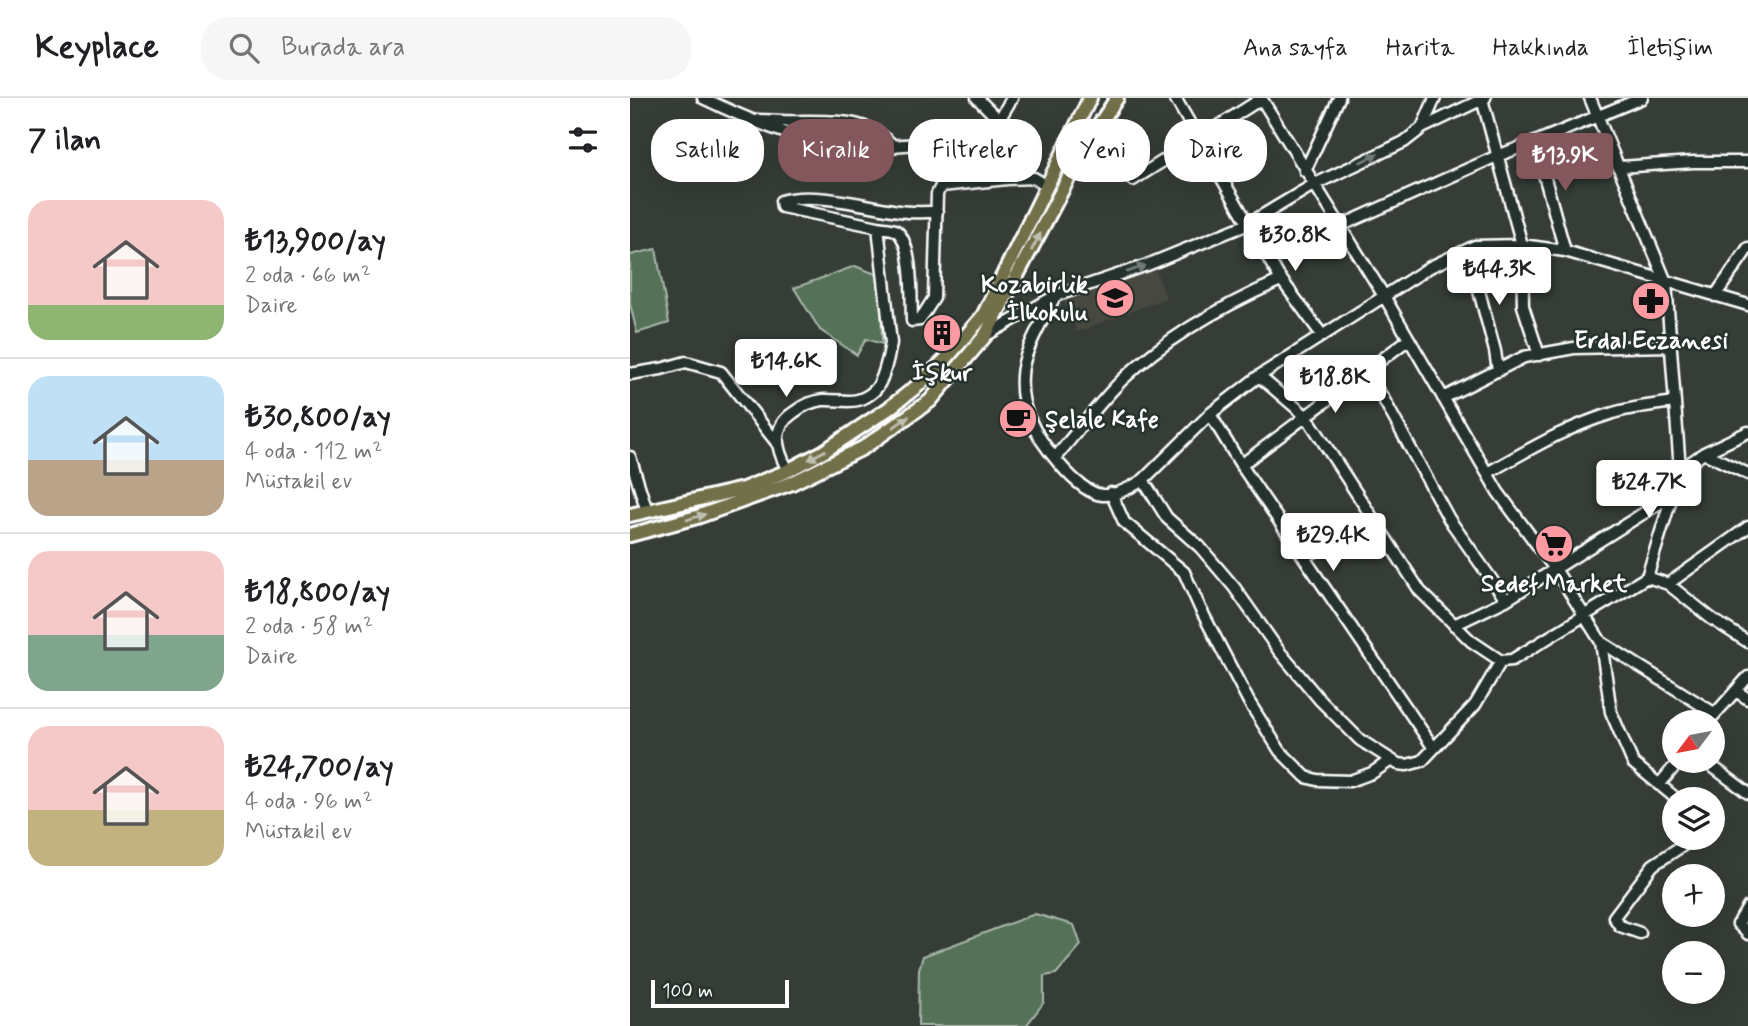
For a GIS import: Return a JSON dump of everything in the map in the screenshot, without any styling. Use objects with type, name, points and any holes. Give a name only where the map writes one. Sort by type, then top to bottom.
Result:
[{"type":"main road","points":[[630,515],[743,489],[788,470],[823,452],[888,409],[944,361],[983,316],[1090,98]]},
{"type":"main road","points":[[1103,119],[1117,98]]},
{"type":"main road","points":[[630,535],[698,517],[792,484],[863,448],[930,401],[985,336],[1066,182]]},
{"type":"street","points":[[703,98],[748,119]]},
{"type":"street","points":[[977,98],[988,103],[998,119]]},
{"type":"street","points":[[1000,119],[1012,98]]},
{"type":"street","points":[[1175,98],[1188,119]]},
{"type":"street","points":[[1305,171],[1339,98]]},
{"type":"street","points":[[1422,128],[1435,98]]},
{"type":"street","points":[[1259,376],[1307,417],[1420,592],[1471,641],[1501,661],[1512,660],[1647,578],[1680,470],[1666,282],[1590,98]]},
{"type":"street","points":[[1340,226],[1497,156],[1642,98]]},
{"type":"street","points":[[1230,119],[1261,99],[1384,296],[1486,473],[1555,569],[1601,642],[1709,710]]},
{"type":"street","points":[[985,336],[1055,296],[1147,265],[1248,224],[1313,185],[1404,142],[1422,128],[1483,99],[1522,245],[1523,306],[1539,355]]},
{"type":"street","points":[[1535,142],[1565,251]]},
{"type":"street","points":[[894,147],[908,146]]},
{"type":"street","points":[[1620,167],[1693,162],[1748,162]]},
{"type":"street","points":[[937,212],[903,212],[837,201],[790,198],[781,201],[782,207],[895,230],[905,243],[912,321],[920,320],[934,298],[937,212],[937,194],[941,186],[979,182]]},
{"type":"street","points":[[1040,182],[1047,186]]},
{"type":"street","points":[[1224,182],[1280,280],[1322,335]]},
{"type":"street","points":[[777,443],[784,419],[803,406],[823,400],[854,402],[876,389],[891,344],[878,227]]},
{"type":"street","points":[[1055,296],[1037,331],[1022,371],[1022,397],[1029,419],[1055,458],[1082,486],[1103,495],[1130,489],[1143,480],[1210,414],[1259,376],[1430,267],[1475,246],[1522,245],[1565,251],[1748,305]]},
{"type":"street","points":[[1475,246],[1479,291],[1498,371]]},
{"type":"street","points":[[1715,296],[1748,248]]},
{"type":"street","points":[[1055,458],[1122,380],[1149,358],[1182,332],[1235,300],[1280,280]]},
{"type":"street","points":[[1241,465],[1409,340]]},
{"type":"street","points":[[1443,398],[1524,358],[1574,348],[1670,346]]},
{"type":"street","points":[[630,374],[686,362],[721,372],[777,443],[788,470]]},
{"type":"street","points":[[1364,373],[1383,398],[1449,519],[1506,600]]},
{"type":"street","points":[[1486,473],[1547,439],[1581,424],[1613,413],[1675,402]]},
{"type":"street","points":[[1210,414],[1241,465],[1433,747]]},
{"type":"street","points":[[1680,470],[1704,453],[1748,432]]},
{"type":"street","points":[[1704,453],[1748,474]]},
{"type":"street","points":[[630,457],[647,511]]},
{"type":"street","points":[[1143,480],[1167,518],[1200,547],[1234,587],[1279,651],[1320,700],[1360,740],[1398,764],[1407,765],[1422,761],[1475,705],[1501,661]]},
{"type":"street","points":[[1111,493],[1124,522],[1184,572],[1249,702],[1280,751],[1306,777],[1350,781],[1372,773],[1391,760]]},
{"type":"street","points":[[1454,625],[1506,600],[1674,494]]},
{"type":"street","points":[[1304,557],[1374,520]]},
{"type":"street","points":[[1668,584],[1748,527]]},
{"type":"street","points":[[1647,578],[1668,584],[1712,619],[1748,642]]},
{"type":"street","points":[[1601,642],[1611,712],[1633,763],[1662,787]]},
{"type":"street","points":[[1717,710],[1748,677]]},
{"type":"street","points":[[1736,691],[1748,699]]},
{"type":"street","points":[[1659,785],[1668,774]]},
{"type":"street","points":[[1722,774],[1748,793]]},
{"type":"street","points":[[1640,933],[1620,926],[1614,917],[1653,865],[1676,850]]},
{"type":"street","points":[[1748,907],[1738,924],[1748,934]]},
{"type":"shaded area","name":"Kozabirlik İlkokulu","points":[[1153,264],[1166,298],[1077,332],[1063,298]]},
{"type":"green space","points":[[656,249],[669,323],[637,333],[630,304],[630,255]]},
{"type":"green space","points":[[855,266],[881,276],[882,344],[866,339],[857,355],[820,330],[794,288]]},
{"type":"green space","points":[[1035,914],[1074,925],[1081,945],[1056,974],[1044,976],[1044,1002],[1026,1026],[918,1026],[919,969],[923,956]]},
{"type":"place","name":"Kozabirlik İlkokulu","points":[[1115,298]]},
{"type":"place","name":"Erdal Eczanesi","points":[[1651,301]]},
{"type":"place","name":"İşkur","points":[[942,333]]},
{"type":"place","name":"Şelale Kafe","points":[[1018,419]]},
{"type":"place","name":"Sedef Market","points":[[1554,544]]}]
